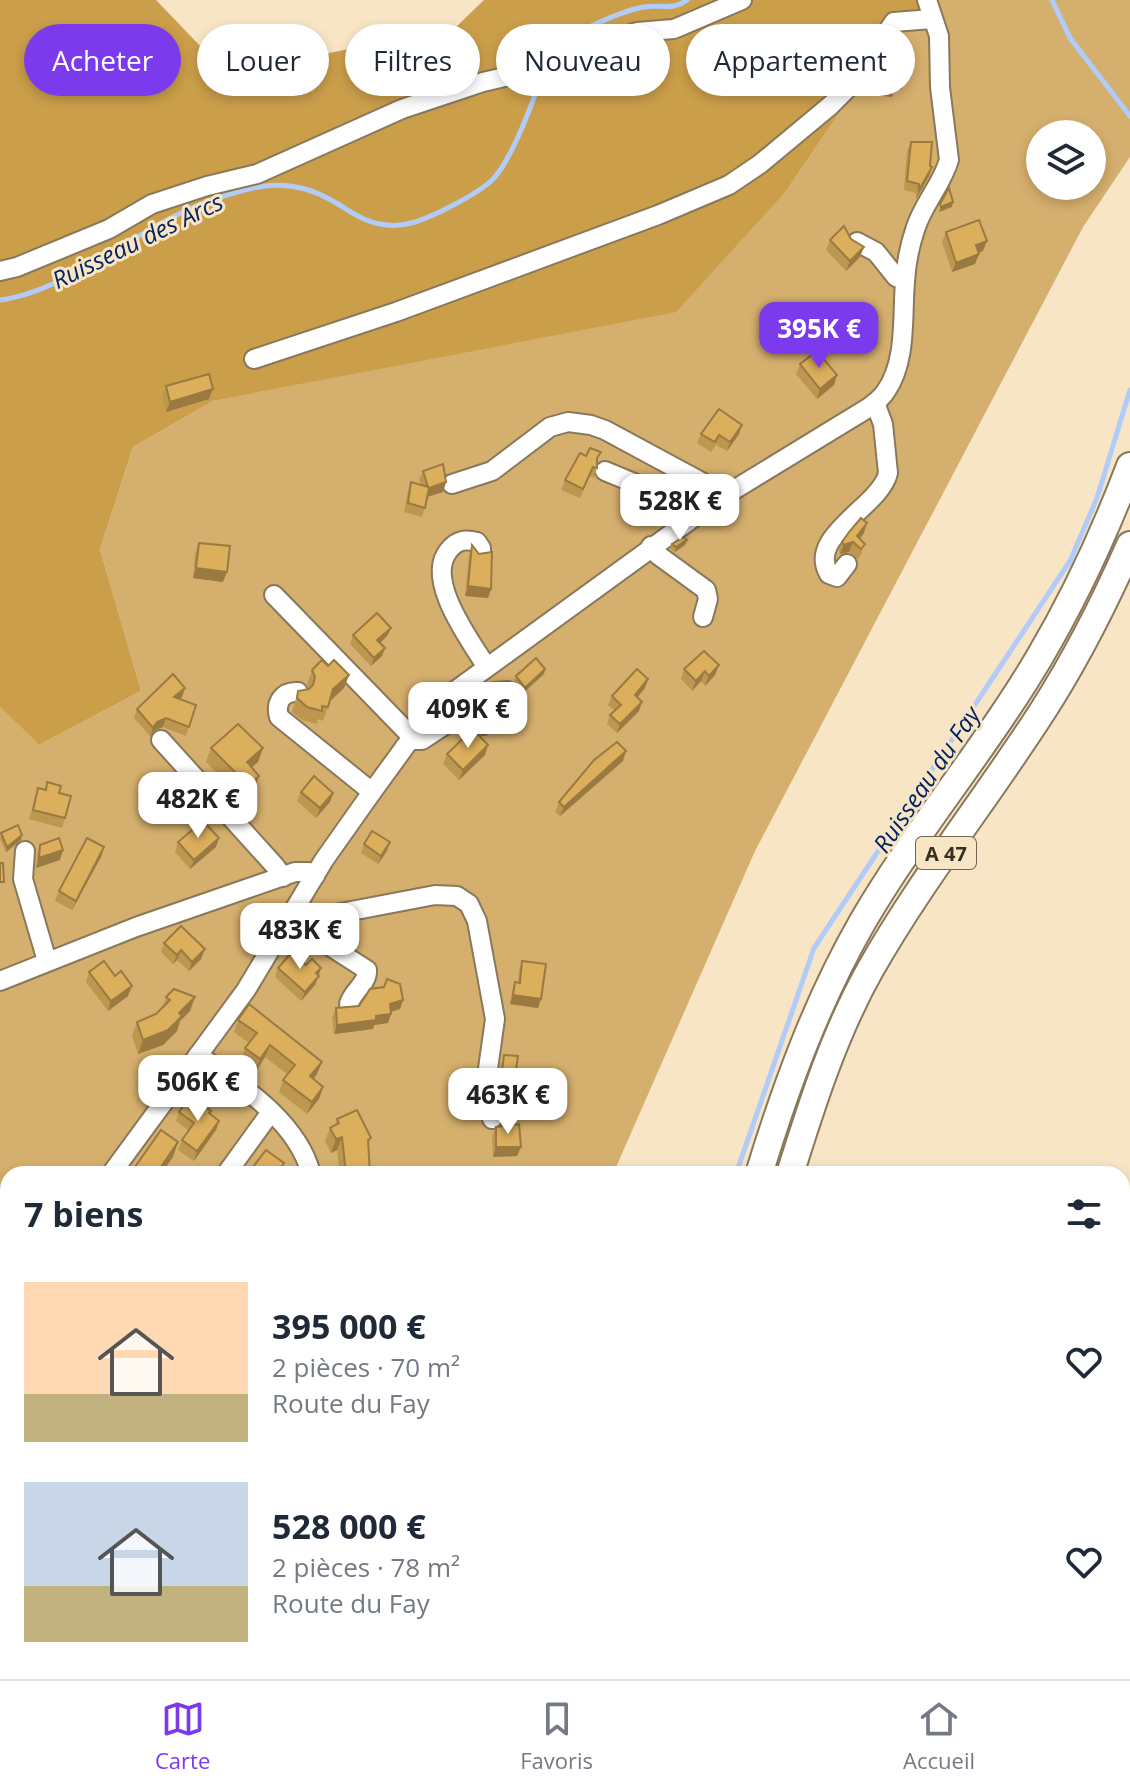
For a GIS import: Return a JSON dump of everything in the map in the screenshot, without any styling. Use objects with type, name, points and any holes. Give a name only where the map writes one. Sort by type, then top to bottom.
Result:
[{"type":"highway","name":"A 47","points":[[762,1166],[791,1074],[818,1008],[844,956],[882,891],[1038,659],[1105,530],[1130,466]]},
{"type":"highway","name":"A 47","points":[[793,1166],[840,1030],[869,972],[904,913],[1043,710],[1114,581],[1130,545]]},
{"type":"street","points":[[0,271],[109,229],[152,204],[257,174],[402,109],[483,82],[541,69],[637,32],[684,25],[742,0]]},
{"type":"street","points":[[117,1166],[246,990],[315,876],[372,792],[412,737],[448,696],[651,546],[719,499],[875,403],[888,388],[899,352],[905,280],[916,225],[949,160],[940,87],[939,36],[927,0]]},
{"type":"street","points":[[254,359],[425,301],[658,215],[729,185],[760,164],[831,105],[847,89],[894,22],[932,19]]},
{"type":"street","points":[[857,242],[876,252],[896,277],[905,280]]},
{"type":"street","points":[[847,564],[837,577],[829,574],[824,564],[829,546],[848,520],[876,497],[887,481],[883,424],[875,403]]},
{"type":"street","points":[[452,484],[492,471],[550,427],[578,423],[605,430],[707,485],[719,499]]},
{"type":"street","points":[[605,471],[641,486],[687,498],[701,513]]},
{"type":"street","points":[[481,553],[477,542],[467,540],[455,543],[444,556],[441,575],[447,599],[486,666]]},
{"type":"street","points":[[651,546],[658,555],[706,590],[708,599],[703,617]]},
{"type":"street","points":[[274,595],[418,741],[495,692],[508,691],[508,697],[492,708],[483,725]]},
{"type":"street","points":[[298,692],[282,697],[277,710],[279,717],[372,792]]},
{"type":"street","points":[[161,740],[283,877]]},
{"type":"street","points":[[25,851],[23,879],[47,961]]},
{"type":"street","points":[[0,981],[136,927],[283,877],[302,871],[315,876]]},
{"type":"street","points":[[290,917],[309,919],[448,895],[464,899],[477,921],[496,1026],[485,1090],[492,1119]]},
{"type":"street","points":[[290,917],[367,970],[367,977],[349,1004]]},
{"type":"street","points":[[198,1055],[285,1125],[301,1145],[308,1166]]},
{"type":"street","points":[[232,1166],[271,1112]]},
{"type":"shaded area","points":[[0,0],[156,0],[179,24],[24,24],[24,96],[181,96],[181,26],[197,43],[197,96],[329,96],[329,53],[345,50],[345,96],[480,96],[480,24],[459,24],[484,0],[929,0],[935,21],[903,24],[686,24],[686,96],[851,96],[786,191],[676,312],[213,401],[133,447],[100,549],[141,691],[39,745],[0,707]]},
{"type":"shaded area","points":[[929,0],[1130,0],[1130,157],[1106,193],[1106,120],[1026,120],[1026,200],[1101,200],[1083,227],[755,851],[617,1166],[0,1166],[0,707],[39,745],[141,691],[100,549],[133,447],[213,401],[411,362],[786,191],[851,96],[915,96],[915,24],[893,24]]},
{"type":"building","points":[[911,142],[932,142],[932,167],[919,190],[919,184],[907,181]]},
{"type":"building","points":[[949,188],[953,202],[941,207],[940,204]]},
{"type":"building","points":[[979,220],[987,241],[976,245],[979,254],[956,263],[946,232]]},
{"type":"building","points":[[844,226],[851,239],[864,247],[850,261],[830,240]]},
{"type":"building","points":[[817,351],[837,375],[820,389],[800,364]]},
{"type":"building","points":[[209,374],[213,389],[170,402],[166,386]]},
{"type":"building","points":[[719,409],[742,425],[730,442],[719,435],[715,442],[701,434]]},
{"type":"building","points":[[590,448],[601,452],[597,458],[597,468],[593,467],[583,489],[565,480],[580,453],[586,456]]},
{"type":"building","points":[[443,464],[446,482],[429,488],[425,508],[408,503],[411,482],[428,487],[423,471]]},
{"type":"building","points":[[861,518],[867,523],[857,536],[865,544],[861,549],[853,542],[844,545],[842,542]]},
{"type":"building","points":[[683,537],[687,540],[676,547],[672,544]]},
{"type":"building","points":[[199,543],[230,546],[227,572],[196,568]]},
{"type":"building","points":[[472,545],[479,554],[492,552],[491,589],[468,586]]},
{"type":"building","points":[[377,613],[391,628],[377,640],[385,648],[374,658],[353,635]]},
{"type":"building","points":[[704,651],[719,665],[709,676],[705,671],[696,681],[684,669]]},
{"type":"building","points":[[536,658],[545,669],[525,688],[516,676]]},
{"type":"building","points":[[322,660],[328,666],[334,660],[349,675],[333,689],[328,707],[322,706],[322,711],[307,707],[297,698],[298,691],[313,685],[315,677],[312,670]]},
{"type":"building","points":[[637,669],[648,679],[635,695],[642,702],[620,724],[610,715],[621,705],[612,696]]},
{"type":"building","points":[[173,674],[185,688],[174,697],[196,705],[189,727],[166,718],[153,728],[137,709]]},
{"type":"building","points":[[238,724],[263,748],[247,762],[259,776],[249,786],[211,748]]},
{"type":"building","points":[[473,729],[488,745],[463,770],[447,754]]},
{"type":"building","points":[[617,742],[626,751],[564,807],[559,802],[594,760]]},
{"type":"building","points":[[314,776],[333,793],[320,808],[301,792]]},
{"type":"building","points":[[47,782],[61,786],[59,793],[71,796],[65,818],[33,810],[38,788],[46,790]]},
{"type":"building","points":[[203,821],[219,838],[194,860],[178,842]]},
{"type":"building","points":[[18,825],[22,835],[7,847],[1,833]]},
{"type":"building","points":[[372,831],[390,842],[381,856],[364,844]]},
{"type":"building","points":[[59,838],[63,850],[39,858],[40,845]]},
{"type":"building","points":[[87,838],[104,847],[76,901],[59,891]]},
{"type":"building","points":[[0,863],[3,863],[4,882],[0,882]]},
{"type":"building","points":[[181,926],[205,949],[192,962],[181,950],[177,955],[164,943]]},
{"type":"building","points":[[292,952],[306,965],[312,959],[321,968],[316,973],[319,976],[305,992],[278,968]]},
{"type":"building","points":[[104,961],[115,976],[121,971],[132,986],[111,1001],[89,972]]},
{"type":"building","points":[[522,961],[546,964],[541,999],[513,995],[515,982],[520,983]]},
{"type":"building","points":[[387,979],[400,984],[403,1000],[390,1004],[391,1014],[376,1016],[376,1020],[337,1025],[336,1008],[359,1006],[370,989],[384,987]]},
{"type":"building","points":[[174,989],[195,997],[168,1030],[143,1040],[137,1022],[156,1014],[170,1000],[166,997]]},
{"type":"building","points":[[249,1004],[322,1062],[310,1076],[323,1087],[312,1102],[283,1080],[295,1065],[270,1045],[260,1059],[245,1048],[257,1033],[238,1020]]},
{"type":"building","points":[[504,1055],[518,1056],[513,1091],[504,1092],[501,1080]]},
{"type":"building","points":[[190,1096],[219,1121],[197,1151],[182,1140],[194,1123],[179,1112]]},
{"type":"building","points":[[357,1110],[371,1138],[368,1140],[370,1166],[345,1166],[342,1137],[336,1139],[330,1128],[339,1123],[337,1119]]},
{"type":"building","points":[[519,1124],[521,1147],[496,1147],[496,1127]]},
{"type":"building","points":[[161,1130],[178,1142],[162,1166],[136,1166]]},
{"type":"building","points":[[266,1150],[284,1163],[282,1166],[254,1166]]},
{"type":"waterway","name":"Ruisseau des Arcs","points":[[597,24],[644,7],[671,6],[687,0]]},
{"type":"waterway","name":"Ruisseau du Fay","points":[[1052,0],[1070,38],[1130,116]]},
{"type":"waterway","name":"Ruisseau des Arcs","points":[[0,300],[53,284],[184,211],[256,188],[285,185],[300,188],[315,192],[373,222],[389,225],[413,223],[444,210],[491,181],[506,160],[535,96]]},
{"type":"waterway","name":"Ruisseau du Fay","points":[[739,1166],[814,948],[1070,561],[1097,498],[1130,390]]}]
